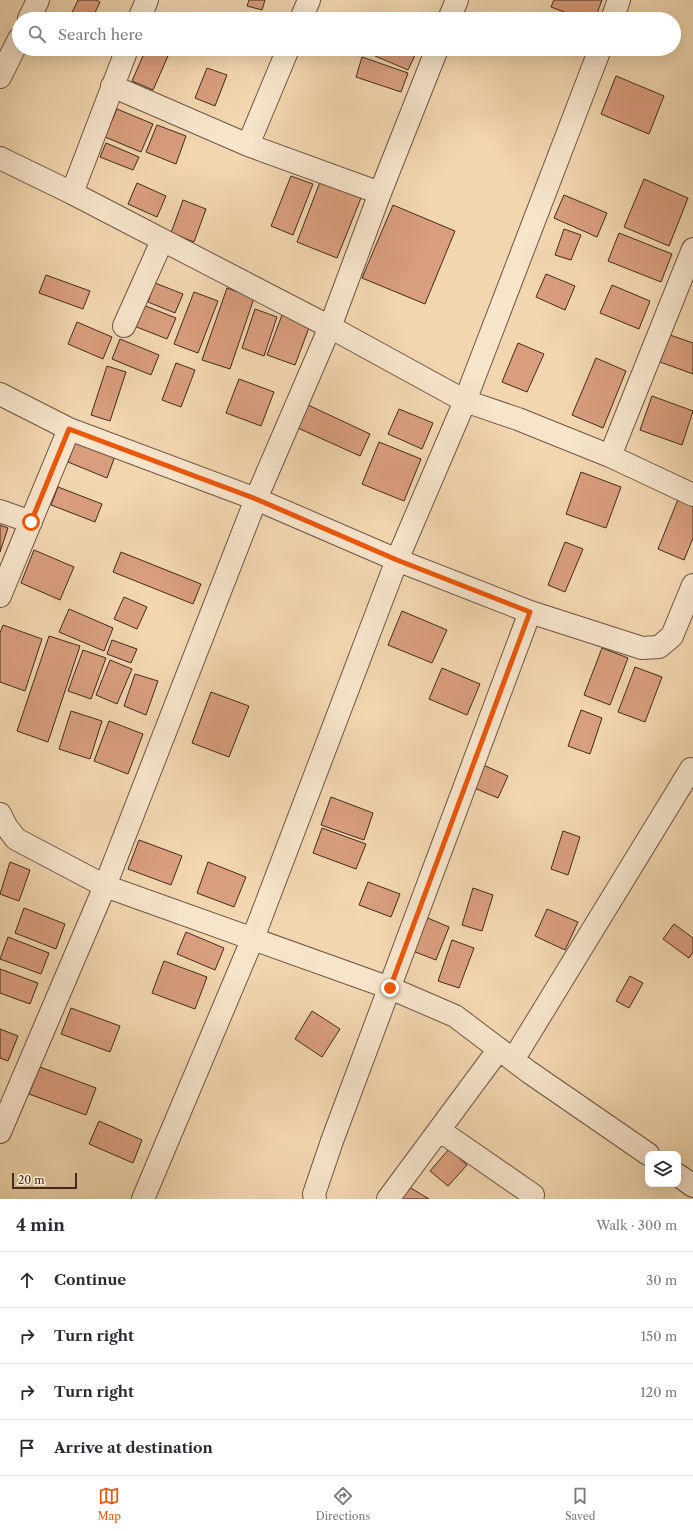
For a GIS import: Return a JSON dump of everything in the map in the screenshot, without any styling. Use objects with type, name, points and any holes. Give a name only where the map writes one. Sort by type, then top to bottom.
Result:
[{"type":"street","points":[[32,12],[38,0]]},
{"type":"street","points":[[142,12],[147,0]]},
{"type":"street","points":[[304,12],[309,0]]},
{"type":"street","points":[[452,12],[457,0]]},
{"type":"street","points":[[615,12],[619,0]]},
{"type":"street","points":[[0,77],[12,53]]},
{"type":"street","points":[[72,193],[124,56]]},
{"type":"street","points":[[248,145],[285,56]]},
{"type":"street","points":[[2,1124],[106,886],[256,499],[330,327],[380,193],[434,56]]},
{"type":"street","points":[[143,1199],[253,938],[397,560],[465,401],[597,56]]},
{"type":"street","points":[[112,86],[248,145],[380,193]]},
{"type":"street","points":[[0,158],[72,193],[330,327],[465,401],[518,419],[610,456],[693,495]]},
{"type":"street","points":[[124,326],[162,241]]},
{"type":"street","points":[[610,456],[693,249]]},
{"type":"street","points":[[0,394],[69,429],[256,499],[397,560],[530,612],[642,648],[659,647],[672,636],[693,584]]},
{"type":"street","points":[[0,596],[69,429]]},
{"type":"street","points":[[0,511],[31,522]]},
{"type":"street","points":[[315,1199],[314,1194],[332,1141],[530,612]]},
{"type":"street","points":[[388,1199],[439,1130],[506,1054],[691,769]]},
{"type":"street","points":[[0,814],[6,826],[16,839],[106,886],[390,988],[455,1016],[506,1054],[645,1152]]},
{"type":"street","points":[[439,1130],[533,1195]]},
{"type":"street","points":[[681,1177],[693,1186]]},
{"type":"building","points":[[78,0],[96,0],[100,2],[95,12],[72,12]]},
{"type":"building","points":[[249,0],[265,0],[262,10],[247,6]]},
{"type":"building","points":[[554,0],[602,0],[598,12],[564,12],[551,7]]},
{"type":"building","points":[[143,56],[168,56],[153,90],[132,81]]},
{"type":"building","points":[[375,56],[415,56],[408,70]]},
{"type":"building","points":[[362,57],[408,73],[401,92],[356,77]]},
{"type":"building","points":[[207,68],[227,75],[215,106],[195,98]]},
{"type":"building","points":[[616,76],[664,96],[649,134],[601,114]]},
{"type":"building","points":[[117,109],[153,124],[141,152],[105,137]]},
{"type":"building","points":[[157,125],[186,136],[176,164],[146,152]]},
{"type":"building","points":[[106,143],[139,157],[133,170],[100,157]]},
{"type":"building","points":[[291,176],[313,184],[293,235],[271,226]]},
{"type":"building","points":[[644,179],[688,198],[669,246],[624,227]]},
{"type":"building","points":[[320,182],[361,198],[337,258],[297,242]]},
{"type":"building","points":[[137,183],[166,196],[157,217],[128,204]]},
{"type":"building","points":[[564,195],[607,213],[597,237],[554,218]]},
{"type":"building","points":[[183,200],[206,209],[194,242],[171,233]]},
{"type":"building","points":[[393,205],[455,231],[425,304],[362,278]]},
{"type":"building","points":[[564,229],[581,235],[571,260],[555,255]]},
{"type":"building","points":[[619,233],[672,254],[661,282],[608,261]]},
{"type":"building","points":[[546,274],[575,286],[565,310],[536,297]]},
{"type":"building","points":[[46,275],[90,291],[83,309],[39,293]]},
{"type":"building","points":[[155,283],[183,294],[175,313],[148,302]]},
{"type":"building","points":[[612,285],[650,301],[639,329],[600,313]]},
{"type":"building","points":[[227,288],[254,298],[230,369],[202,360]]},
{"type":"building","points":[[194,292],[218,301],[198,353],[174,344]]},
{"type":"building","points":[[143,305],[176,318],[167,339],[134,326]]},
{"type":"building","points":[[255,309],[277,317],[264,356],[242,348]]},
{"type":"building","points":[[282,315],[310,325],[295,365],[267,355]]},
{"type":"building","points":[[77,322],[112,337],[103,359],[68,344]]},
{"type":"building","points":[[670,335],[693,343],[693,374],[660,362]]},
{"type":"building","points":[[120,339],[159,355],[151,375],[112,359]]},
{"type":"building","points":[[518,343],[544,354],[527,392],[502,382]]},
{"type":"building","points":[[596,358],[626,371],[603,428],[572,415]]},
{"type":"building","points":[[176,363],[195,370],[181,407],[162,400]]},
{"type":"building","points":[[107,366],[126,372],[110,421],[91,415]]},
{"type":"building","points":[[239,379],[274,392],[261,426],[226,413]]},
{"type":"building","points":[[652,396],[693,411],[682,445],[640,430]]},
{"type":"building","points":[[308,405],[370,434],[360,456],[298,428]]},
{"type":"building","points":[[399,409],[433,423],[422,449],[388,434]]},
{"type":"building","points":[[76,441],[115,456],[107,478],[68,462]]},
{"type":"building","points":[[379,442],[421,459],[404,501],[362,484]]},
{"type":"building","points":[[581,472],[621,487],[606,528],[566,514]]},
{"type":"building","points":[[58,487],[102,504],[95,522],[51,505]]},
{"type":"building","points":[[679,497],[693,503],[693,538],[684,560],[658,549]]},
{"type":"building","points":[[0,525],[8,528],[0,552]]},
{"type":"building","points":[[565,542],[583,549],[565,592],[548,585]]},
{"type":"building","points":[[34,550],[74,567],[60,600],[21,583]]},
{"type":"building","points":[[121,552],[201,584],[193,604],[113,572]]},
{"type":"building","points":[[124,597],[147,607],[137,629],[114,619]]},
{"type":"building","points":[[69,609],[113,628],[104,651],[59,632]]},
{"type":"building","points":[[402,611],[447,630],[432,663],[388,645]]},
{"type":"building","points":[[3,625],[42,639],[25,691],[0,682],[0,633]]},
{"type":"building","points":[[49,636],[80,646],[48,742],[17,731]]},
{"type":"building","points":[[112,640],[137,649],[131,663],[107,654]]},
{"type":"building","points":[[602,648],[628,658],[610,705],[584,695]]},
{"type":"building","points":[[83,650],[106,658],[91,699],[68,691]]},
{"type":"building","points":[[110,660],[132,669],[117,704],[96,695]]},
{"type":"building","points":[[635,667],[662,677],[645,722],[618,712]]},
{"type":"building","points":[[442,668],[480,684],[467,715],[429,699]]},
{"type":"building","points":[[135,674],[158,681],[146,715],[124,706]]},
{"type":"building","points":[[211,692],[249,706],[229,757],[192,743]]},
{"type":"building","points":[[581,710],[602,718],[590,754],[568,746]]},
{"type":"building","points":[[71,711],[102,721],[90,759],[59,749]]},
{"type":"building","points":[[109,721],[143,734],[128,774],[94,761]]},
{"type":"building","points":[[481,764],[508,776],[498,798],[472,787]]},
{"type":"building","points":[[331,797],[373,813],[364,840],[321,825]]},
{"type":"building","points":[[322,828],[366,844],[356,869],[313,853]]},
{"type":"building","points":[[563,831],[580,837],[568,875],[551,869]]},
{"type":"building","points":[[139,840],[182,856],[171,885],[128,869]]},
{"type":"building","points":[[10,862],[30,870],[19,901],[0,894]]},
{"type":"building","points":[[208,862],[246,877],[234,907],[197,893]]},
{"type":"building","points":[[368,882],[400,894],[391,917],[359,905]]},
{"type":"building","points":[[473,888],[493,895],[482,931],[462,925]]},
{"type":"building","points":[[24,908],[65,924],[56,949],[15,933]]},
{"type":"building","points":[[547,909],[578,922],[565,950],[535,936]]},
{"type":"building","points":[[423,916],[449,927],[436,960],[410,950]]},
{"type":"building","points":[[674,924],[693,938],[693,952],[689,958],[663,939]]},
{"type":"building","points":[[186,932],[224,948],[215,970],[177,954]]},
{"type":"building","points":[[8,937],[49,953],[41,974],[0,959]]},
{"type":"building","points":[[452,940],[474,948],[459,988],[438,981]]},
{"type":"building","points":[[164,961],[207,977],[195,1009],[152,993]]},
{"type":"building","points":[[0,969],[38,983],[30,1004],[0,993]]},
{"type":"building","points":[[630,976],[643,983],[629,1008],[616,1001]]},
{"type":"building","points":[[71,1008],[120,1026],[110,1052],[61,1034]]},
{"type":"building","points":[[312,1011],[340,1029],[322,1057],[295,1039]]},
{"type":"building","points":[[0,1029],[18,1036],[8,1061],[0,1058]]},
{"type":"building","points":[[40,1067],[96,1088],[86,1115],[29,1094]]},
{"type":"building","points":[[99,1121],[142,1140],[133,1163],[89,1144]]},
{"type":"building","points":[[449,1149],[467,1165],[448,1186],[430,1171]]},
{"type":"building","points":[[401,1182],[429,1199],[392,1199]]},
{"type":"route","points":[[31,522],[69,429],[256,499],[397,560],[530,612],[390,988]]}]
